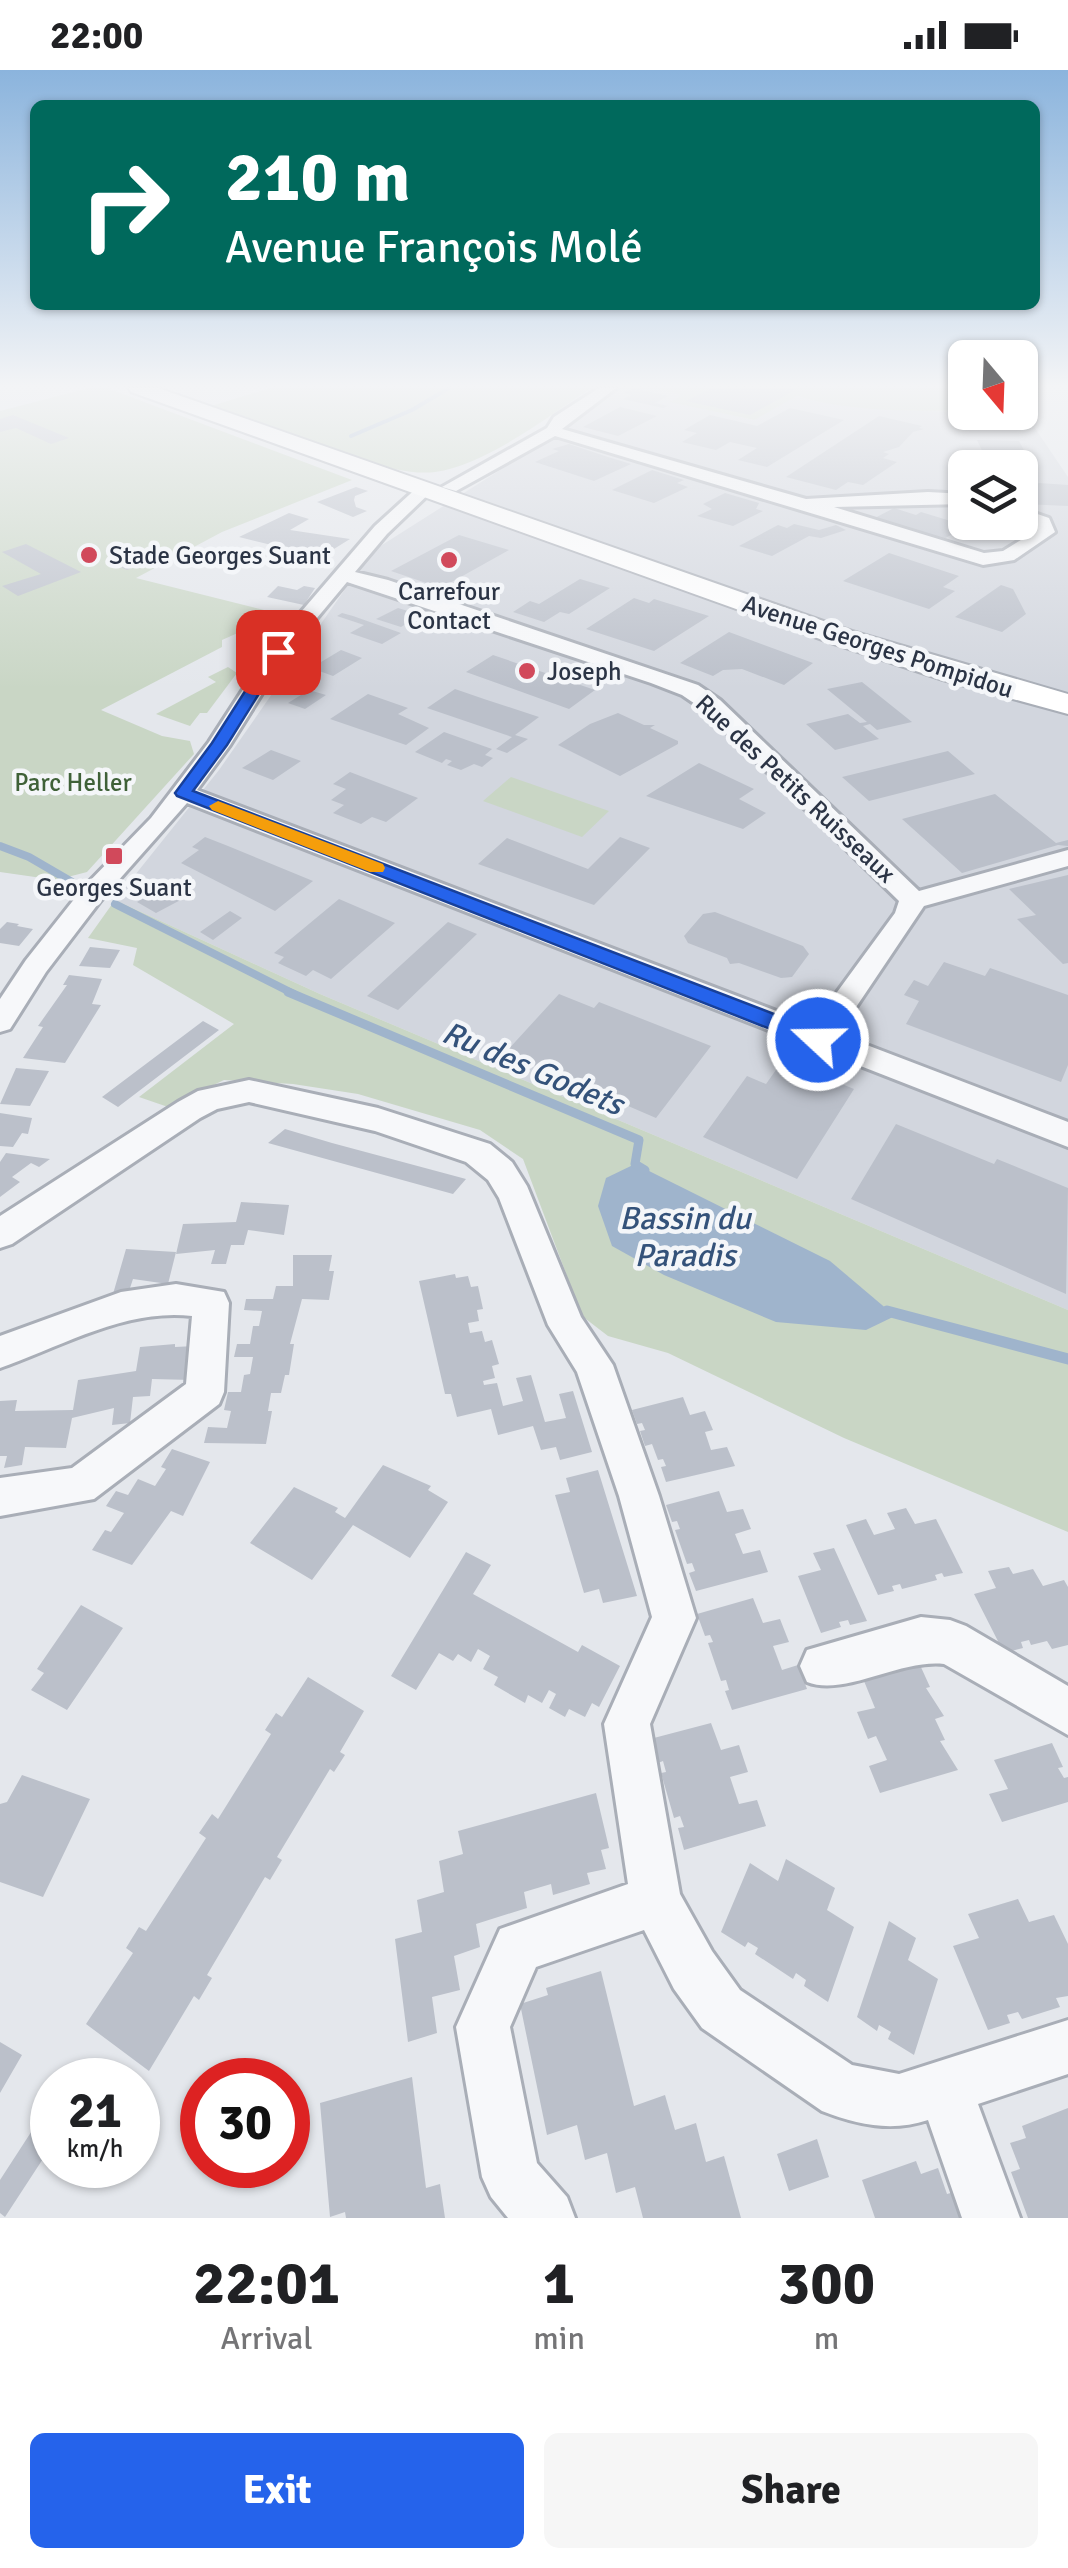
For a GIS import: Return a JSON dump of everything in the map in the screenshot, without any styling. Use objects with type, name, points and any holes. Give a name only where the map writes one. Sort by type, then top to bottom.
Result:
[{"type":"main road","name":"Avenue Georges Pompidou","points":[[438,488],[473,505],[938,671],[1068,700]]},
{"type":"main road","name":"Avenue Georges Pompidou","points":[[439,488],[548,523],[605,552]]},
{"type":"main road","points":[[402,515],[473,505]]},
{"type":"street","points":[[0,1022],[36,966],[92,894],[183,793],[219,745],[278,652],[342,576],[402,515],[438,488]]},
{"type":"street","points":[[750,488],[982,560],[1008,556],[1033,540]]},
{"type":"street","points":[[805,504],[948,498]]},
{"type":"street","points":[[1038,520],[1046,532],[1038,537]]},
{"type":"street","name":"Rue des Petits Ruisseaux","points":[[342,576],[381,584],[659,678],[703,697],[904,888],[912,901],[908,914],[818,1040]]},
{"type":"street","points":[[183,793],[1068,1135]]},
{"type":"street","points":[[912,901],[1068,858]]},
{"type":"street","points":[[0,1234],[209,1099],[249,1091],[378,1120],[478,1154],[500,1172],[515,1196],[566,1325],[594,1365],[639,1496],[674,1618],[627,1724],[656,1900],[694,1970],[721,2009],[842,2091],[898,2102],[945,2090],[1068,2047]]},
{"type":"street","points":[[0,1352],[122,1307],[176,1299],[211,1303],[204,1392],[80,1486],[0,1497]]},
{"type":"street","points":[[823,1666],[920,1639],[950,1642],[1068,1712]]},
{"type":"street","points":[[546,2218],[510,2178],[483,2027],[518,1948],[656,1900]]},
{"type":"street","points":[[945,2090],[991,2218]]},
{"type":"shaded area","points":[[471,488],[948,488],[948,540],[1038,540],[1038,488],[1068,488],[1068,1310],[320,994],[115,900],[219,770],[371,552]]},
{"type":"green space","name":"Stade Georges Suant","points":[[0,488],[331,488],[222,532],[136,578],[280,614],[222,640],[222,647],[101,710],[162,736],[190,741],[194,754],[87,872],[56,880],[0,872]]},
{"type":"green space","points":[[228,667],[237,673],[207,713],[200,713],[190,726],[156,714],[216,682],[208,677]]},
{"type":"green space","points":[[511,777],[609,811],[582,837],[483,801]]},
{"type":"green space","points":[[115,900],[320,994],[1068,1310],[1068,1532],[844,1438],[668,1353],[608,1336],[582,1316],[523,1159],[480,1130],[358,1094],[293,1084],[224,1080],[168,1107],[139,1097],[234,1024],[133,965],[137,948],[88,938]]},
{"type":"water","name":"Bassin du Paradis","points":[[635,1164],[830,1261],[895,1316],[866,1330],[776,1322],[664,1275],[612,1246],[598,1206],[606,1178]]},
{"type":"building","points":[[353,488],[368,491],[354,500],[356,507],[367,511],[353,517],[317,502]]},
{"type":"building","points":[[616,488],[685,488],[654,503],[612,490]]},
{"type":"building","points":[[1038,488],[1068,488],[1068,506],[1038,505]]},
{"type":"building","points":[[725,493],[759,503],[756,509],[763,511],[733,526],[697,516],[712,509],[703,504]]},
{"type":"building","points":[[894,508],[916,515],[921,512],[948,520],[948,537],[940,541],[871,520]]},
{"type":"building","points":[[289,513],[309,519],[290,530],[350,539],[321,557],[239,537]]},
{"type":"building","points":[[794,524],[819,530],[836,525],[846,530],[821,538],[809,536],[772,556],[739,546],[778,525],[787,528]]},
{"type":"building","points":[[459,535],[509,550],[441,588],[391,571]]},
{"type":"building","points":[[26,544],[81,572],[18,596],[2,586],[41,574],[2,552]]},
{"type":"building","points":[[140,553],[154,559],[127,570],[113,564]]},
{"type":"building","points":[[889,553],[959,576],[943,587],[955,591],[929,609],[843,581]]},
{"type":"building","points":[[580,579],[610,588],[569,614],[560,612],[544,622],[513,612],[530,601],[539,604]]},
{"type":"building","points":[[1001,585],[1013,589],[1026,614],[1002,632],[955,617]]},
{"type":"building","points":[[278,586],[315,588],[304,605],[267,597]]},
{"type":"building","points":[[634,598],[649,603],[654,599],[709,616],[654,651],[586,629]]},
{"type":"building","points":[[398,608],[421,615],[401,627],[376,619]]},
{"type":"building","points":[[342,613],[401,633],[382,644],[350,633],[364,625],[337,616]]},
{"type":"building","points":[[729,632],[813,663],[784,685],[742,669],[723,670],[713,676],[680,663]]},
{"type":"building","points":[[341,650],[362,658],[333,676],[311,668]]},
{"type":"building","points":[[493,655],[595,690],[569,709],[466,672]]},
{"type":"building","points":[[862,682],[912,722],[877,730],[870,724],[863,726],[879,739],[835,750],[806,724],[848,714],[860,723],[867,722],[827,689]]},
{"type":"building","points":[[455,689],[539,717],[515,735],[528,739],[507,753],[496,749],[512,737],[427,708]]},
{"type":"building","points":[[309,690],[326,695],[305,709],[288,703]]},
{"type":"building","points":[[368,694],[408,708],[398,714],[429,728],[406,745],[330,719]]},
{"type":"building","points":[[618,713],[644,725],[655,725],[650,728],[678,744],[620,776],[558,745],[590,724]]},
{"type":"building","points":[[444,732],[492,749],[485,755],[493,758],[482,767],[474,764],[461,770],[447,765],[452,761],[446,759],[442,763],[415,752]]},
{"type":"building","points":[[271,750],[301,761],[273,780],[242,768]]},
{"type":"building","points":[[948,751],[975,774],[869,801],[842,777]]},
{"type":"building","points":[[699,763],[754,789],[739,799],[766,813],[743,829],[646,796]]},
{"type":"building","points":[[350,772],[418,798],[386,822],[372,817],[361,824],[333,813],[344,805],[331,800],[346,789],[333,784]]},
{"type":"building","points":[[995,794],[1056,843],[1068,840],[1068,846],[1058,845],[962,873],[902,819]]},
{"type":"building","points":[[205,837],[313,881],[275,911],[181,863],[199,850],[192,847]]},
{"type":"building","points":[[620,837],[650,848],[594,905],[478,864],[507,838],[588,869]]},
{"type":"building","points":[[1068,875],[1068,963],[1063,964],[1017,919],[1036,915],[1009,889]]},
{"type":"building","points":[[173,881],[190,895],[156,913],[137,902]]},
{"type":"building","points":[[339,899],[395,923],[331,979],[313,970],[306,976],[278,963],[284,957],[274,953]]},
{"type":"building","points":[[230,911],[242,918],[213,940],[200,932]]},
{"type":"building","points":[[715,912],[803,946],[809,954],[792,977],[781,978],[739,963],[730,964],[727,958],[688,943],[684,936],[703,914]]},
{"type":"building","points":[[7,922],[33,929],[19,946],[0,943],[0,929]]},
{"type":"building","points":[[448,922],[477,934],[398,1010],[367,996]]},
{"type":"building","points":[[90,947],[120,950],[110,968],[79,966]]},
{"type":"building","points":[[944,962],[985,976],[990,968],[1068,995],[1068,1065],[1061,1082],[906,1024],[919,1001],[904,995],[914,980],[928,986]]},
{"type":"building","points":[[69,975],[102,979],[92,1004],[101,1005],[65,1063],[23,1058],[43,1027],[38,1026],[67,985],[63,985]]},
{"type":"building","points":[[559,994],[594,1008],[599,1002],[711,1046],[656,1118],[505,1053]]},
{"type":"building","points":[[203,1021],[219,1030],[118,1107],[102,1097]]},
{"type":"building","points":[[783,1060],[854,1089],[797,1179],[703,1137],[747,1076],[766,1084]]},
{"type":"building","points":[[16,1068],[49,1071],[30,1106],[0,1104]]},
{"type":"building","points":[[0,1113],[32,1118],[28,1134],[22,1133],[13,1147],[0,1146]]},
{"type":"building","points":[[896,1124],[994,1164],[997,1159],[1068,1188],[1066,1294],[851,1199]]},
{"type":"building","points":[[285,1129],[466,1179],[453,1194],[268,1143]]},
{"type":"building","points":[[6,1153],[50,1159],[39,1167],[31,1163],[12,1177],[20,1182],[0,1197],[0,1162]]},
{"type":"building","points":[[241,1202],[289,1205],[284,1235],[248,1230],[244,1245],[231,1245],[226,1264],[211,1264],[215,1250],[176,1254],[183,1224],[236,1222]]},
{"type":"building","points":[[126,1249],[176,1252],[168,1284],[133,1279],[128,1294],[113,1294]]},
{"type":"building","points":[[293,1255],[332,1255],[329,1271],[334,1271],[329,1300],[302,1299],[290,1344],[294,1344],[289,1375],[285,1375],[281,1393],[271,1393],[266,1444],[204,1443],[208,1427],[227,1428],[231,1411],[224,1410],[228,1392],[241,1392],[244,1375],[250,1374],[253,1357],[234,1357],[237,1344],[250,1344],[253,1326],[259,1326],[262,1311],[244,1310],[246,1299],[273,1299],[276,1286],[293,1286]]},
{"type":"building","points":[[455,1274],[456,1278],[468,1276],[471,1287],[478,1286],[483,1309],[477,1310],[479,1321],[468,1323],[470,1333],[482,1331],[485,1342],[492,1340],[499,1364],[492,1366],[495,1378],[483,1381],[484,1385],[497,1383],[503,1406],[523,1401],[516,1378],[531,1375],[545,1422],[566,1418],[559,1394],[573,1391],[592,1452],[560,1460],[556,1447],[541,1450],[533,1426],[498,1435],[491,1409],[457,1417],[451,1394],[445,1394],[419,1281]]},
{"type":"building","points":[[195,1346],[192,1380],[152,1379],[150,1396],[133,1397],[130,1423],[112,1425],[114,1408],[72,1418],[66,1448],[25,1447],[22,1465],[4,1468],[7,1456],[0,1456],[0,1401],[17,1400],[15,1411],[73,1410],[78,1380],[136,1371],[140,1347]]},
{"type":"building","points":[[683,1397],[690,1415],[705,1411],[713,1430],[705,1432],[711,1450],[727,1447],[735,1466],[666,1482],[661,1467],[666,1466],[663,1459],[658,1460],[652,1444],[645,1446],[640,1431],[645,1430],[642,1423],[637,1424],[632,1410]]},
{"type":"building","points":[[172,1449],[210,1462],[183,1516],[171,1511],[132,1565],[92,1550],[105,1530],[111,1532],[124,1513],[106,1506],[116,1491],[128,1495],[138,1479],[155,1486]]},
{"type":"building","points":[[383,1465],[431,1486],[428,1490],[448,1502],[410,1558],[353,1525],[312,1580],[250,1543],[294,1487],[338,1508],[335,1512],[345,1518]]},
{"type":"building","points":[[598,1470],[637,1596],[603,1603],[599,1589],[584,1593],[555,1495],[570,1492],[566,1478]]},
{"type":"building","points":[[719,1491],[727,1512],[743,1509],[751,1529],[735,1534],[743,1554],[760,1550],[768,1572],[696,1591],[689,1573],[695,1571],[692,1563],[687,1564],[675,1530],[680,1529],[677,1521],[672,1522],[666,1505]]},
{"type":"building","points":[[906,1508],[915,1524],[936,1519],[963,1573],[944,1577],[942,1573],[935,1575],[937,1580],[902,1589],[900,1584],[892,1586],[894,1591],[878,1595],[846,1525],[866,1519],[874,1535],[895,1529],[887,1513]]},
{"type":"building","points":[[834,1548],[867,1621],[850,1625],[848,1620],[839,1622],[841,1627],[821,1633],[798,1576],[821,1570],[813,1553]]},
{"type":"building","points":[[466,1552],[491,1565],[473,1594],[578,1652],[582,1645],[620,1666],[599,1707],[592,1703],[585,1717],[569,1709],[565,1717],[549,1708],[556,1694],[549,1690],[542,1703],[528,1695],[525,1703],[494,1685],[498,1677],[483,1669],[490,1656],[478,1649],[471,1662],[458,1654],[453,1661],[439,1653],[416,1690],[391,1676]]},
{"type":"building","points":[[1009,1567],[1013,1574],[1033,1569],[1043,1586],[1064,1580],[1068,1587],[1068,1645],[1052,1649],[1047,1641],[1031,1645],[1029,1640],[1021,1642],[1023,1648],[1004,1653],[974,1594],[996,1588],[988,1571]]},
{"type":"building","points":[[753,1598],[763,1623],[780,1619],[789,1642],[773,1646],[782,1670],[798,1665],[807,1689],[732,1710],[725,1691],[729,1690],[726,1680],[721,1681],[708,1643],[713,1642],[710,1635],[705,1636],[697,1614]]},
{"type":"building","points":[[81,1605],[123,1628],[67,1710],[31,1690],[44,1673],[37,1669]]},
{"type":"building","points":[[920,1665],[930,1687],[926,1688],[944,1716],[935,1719],[945,1740],[940,1741],[958,1770],[880,1793],[869,1766],[887,1760],[876,1736],[868,1739],[857,1712],[875,1708],[864,1681]]},
{"type":"building","points":[[308,1677],[364,1711],[340,1752],[345,1755],[334,1772],[330,1769],[277,1857],[282,1860],[270,1880],[265,1877],[207,1975],[212,1978],[199,2000],[194,1996],[157,2058],[132,2058],[86,2024],[133,1953],[126,1948],[139,1927],[146,1931],[206,1838],[199,1833],[212,1814],[218,1819],[271,1734],[265,1730],[276,1713],[282,1717]]},
{"type":"building","points":[[711,1723],[721,1750],[739,1745],[748,1772],[730,1777],[739,1804],[757,1800],[766,1826],[684,1850],[678,1828],[684,1827],[680,1816],[674,1818],[661,1773],[666,1772],[663,1761],[658,1763],[650,1739]]},
{"type":"building","points":[[1052,1743],[1063,1767],[1058,1768],[1064,1778],[1068,1777],[1068,1802],[1002,1822],[989,1794],[1008,1789],[994,1760]]},
{"type":"building","points":[[22,1775],[90,1799],[43,1897],[0,1882],[0,1804],[7,1802]]},
{"type":"building","points":[[596,1793],[609,1848],[601,1850],[606,1869],[587,1873],[590,1884],[553,1895],[551,1884],[524,1892],[527,1908],[476,1924],[480,1947],[454,1956],[460,1990],[432,1997],[437,2033],[408,2042],[395,1939],[422,1932],[417,1900],[444,1892],[439,1861],[463,1854],[458,1831]]},
{"type":"building","points":[[786,1859],[835,1888],[827,1910],[854,1927],[828,2002],[804,1986],[806,1980],[796,1973],[793,1979],[755,1954],[758,1948],[748,1942],[745,1947],[721,1932],[750,1863],[778,1881]]},
{"type":"building","points":[[1018,1899],[1029,1922],[1054,1915],[1068,1944],[1068,1996],[1056,1998],[1060,2007],[1022,2019],[1018,2012],[1007,2015],[1010,2023],[988,2030],[953,1946],[979,1938],[968,1914]]},
{"type":"building","points":[[889,1921],[916,1938],[908,1960],[938,1979],[914,2055],[888,2039],[891,2032],[879,2025],[877,2031],[857,2017]]},
{"type":"building","points":[[601,1971],[634,2106],[665,2095],[675,2130],[696,2123],[706,2162],[724,2156],[741,2218],[643,2218],[635,2187],[616,2193],[607,2153],[585,2160],[577,2125],[547,2135],[520,2004],[548,1995],[546,1988]]},
{"type":"building","points":[[0,2042],[22,2055],[0,2093]]},
{"type":"building","points":[[412,2077],[426,2188],[440,2184],[445,2218],[346,2218],[345,2212],[330,2217],[320,2103]]},
{"type":"building","points":[[1068,2108],[1068,2218],[1028,2218],[1011,2172],[1020,2169],[1010,2143],[1026,2138],[1022,2126]]},
{"type":"building","points":[[30,2134],[30,2179],[5,2217],[0,2213],[0,2180]]},
{"type":"building","points":[[817,2139],[829,2177],[789,2191],[777,2154]]},
{"type":"building","points":[[916,2161],[921,2174],[938,2168],[947,2194],[958,2191],[968,2218],[875,2218],[862,2180]]},
{"type":"waterway","name":"Ru des Godets","points":[[0,846],[29,857],[72,882]]},
{"type":"waterway","name":"Ru des Godets","points":[[115,904],[294,994]]},
{"type":"waterway","name":"Ru des Godets","points":[[288,992],[639,1140],[635,1164],[645,1170]]},
{"type":"waterway","name":"Ru des Godets","points":[[887,1311],[1068,1359]]},
{"type":"slow traffic","points":[[218,806],[376,868]]},
{"type":"place","name":"Stade Georges Suant","points":[[89,555]]},
{"type":"place","name":"Carrefour Contact","points":[[449,560]]},
{"type":"place","name":"Joseph","points":[[527,671]]},
{"type":"place","name":"Georges Suant","points":[[114,856]]},
{"type":"route","points":[[278,652],[219,745],[183,793],[818,1040]]},
{"type":"park label","name":"Parc Heller","points":[[73,782]]}]
